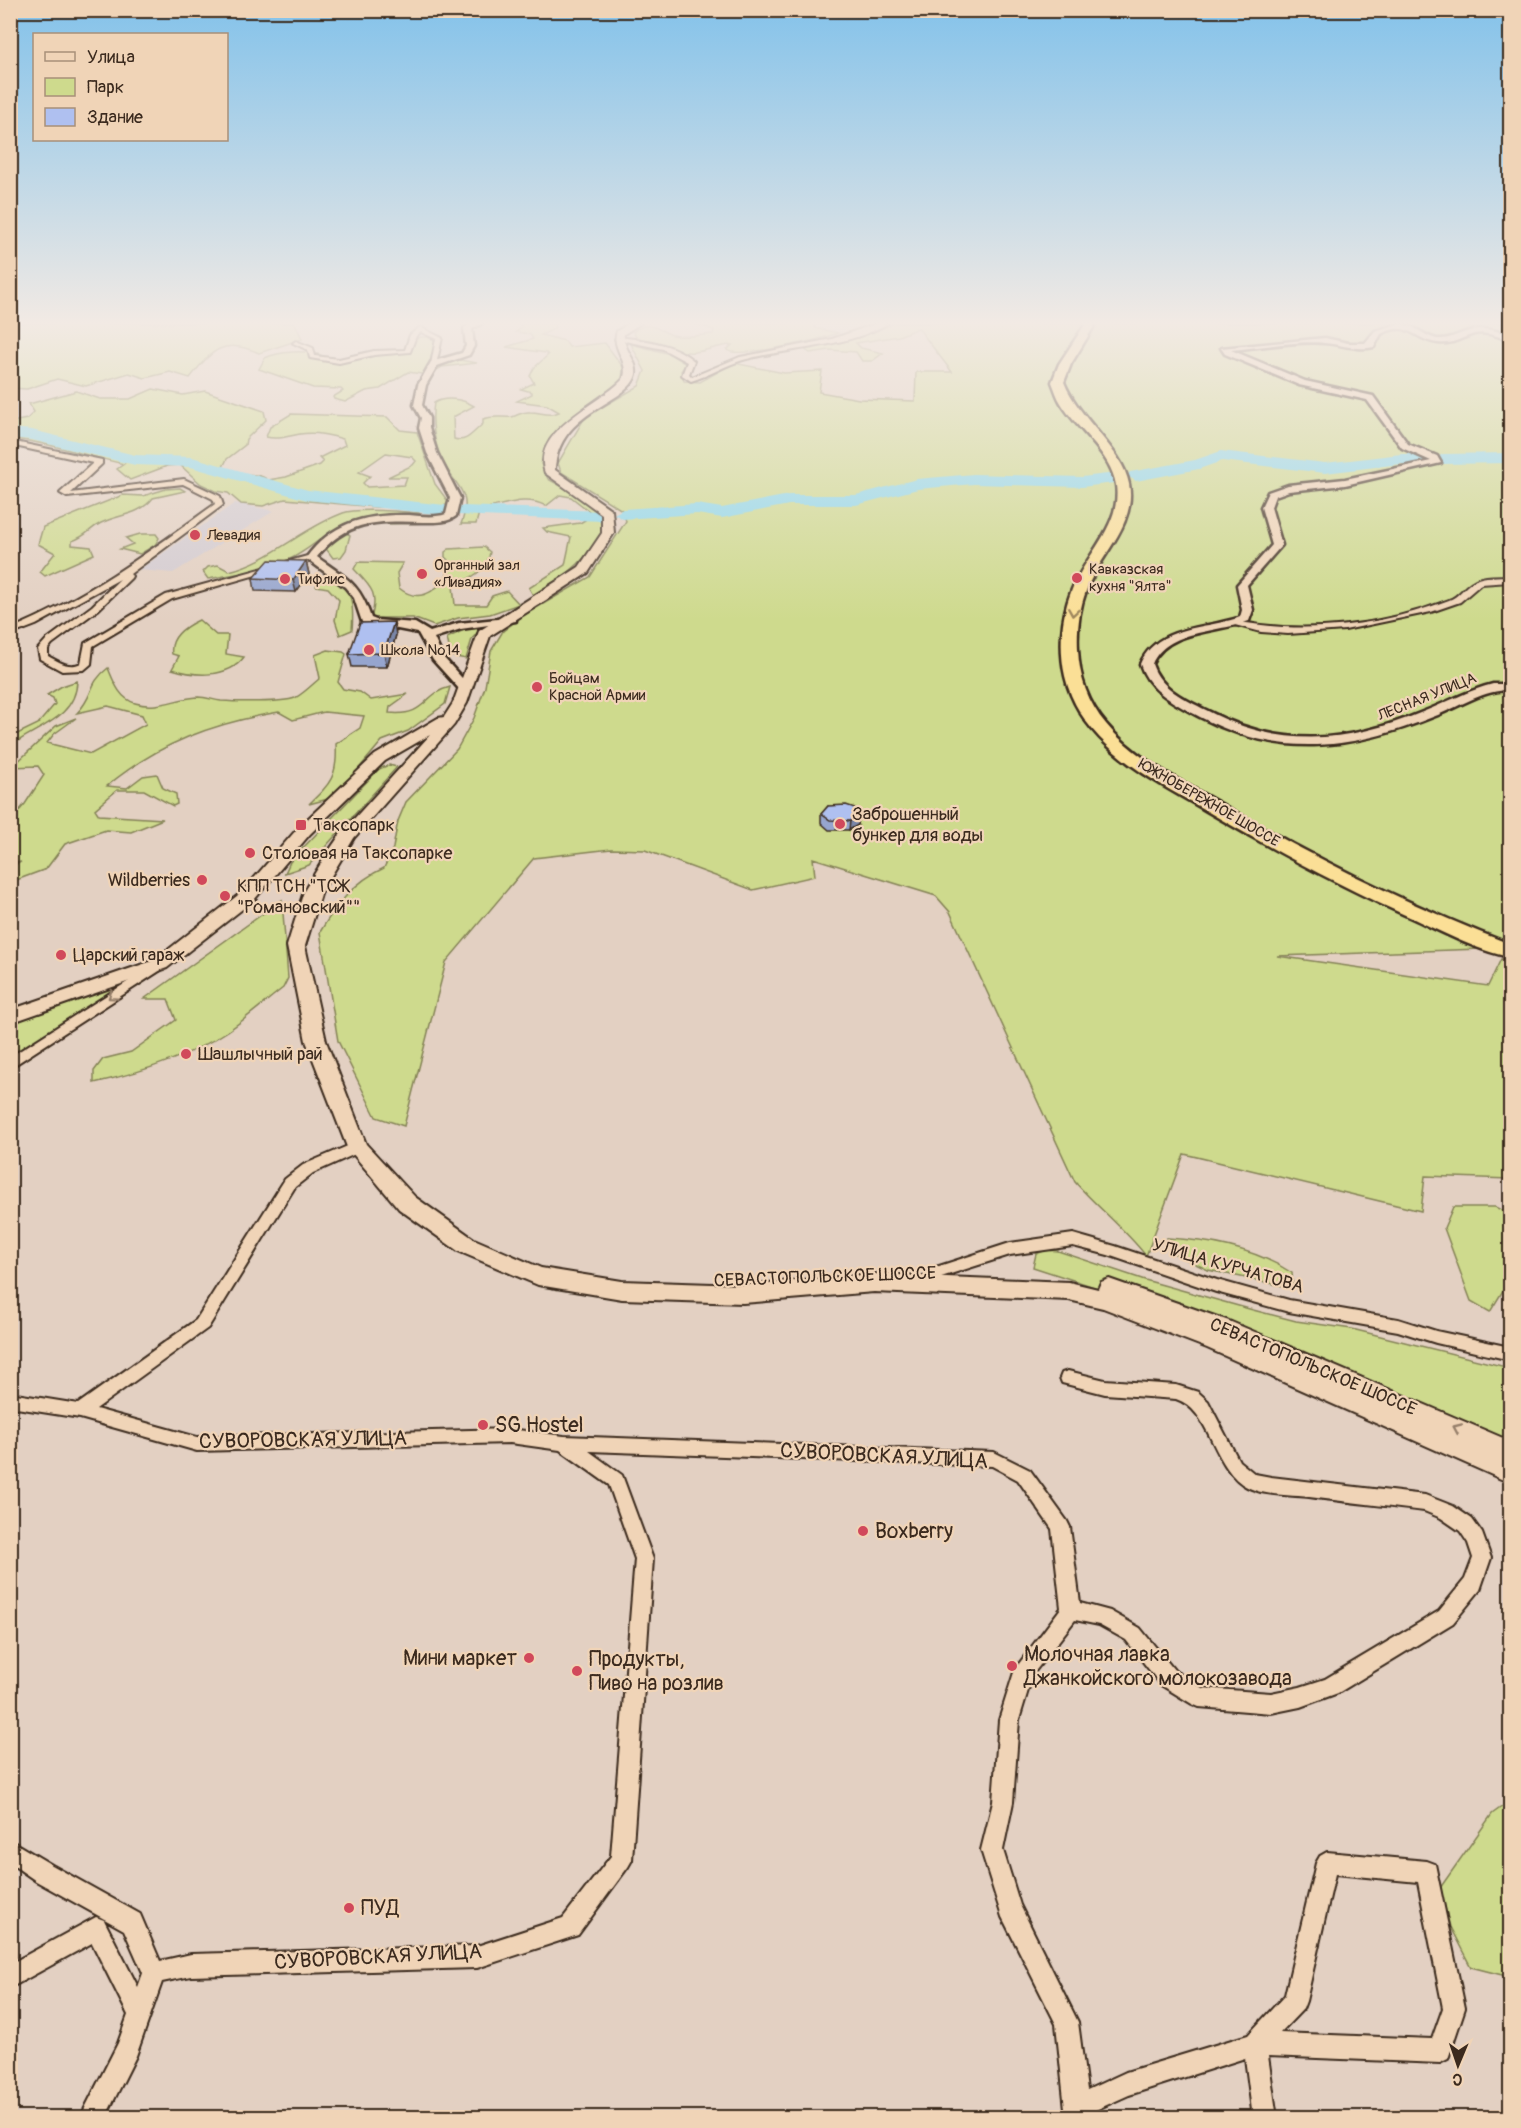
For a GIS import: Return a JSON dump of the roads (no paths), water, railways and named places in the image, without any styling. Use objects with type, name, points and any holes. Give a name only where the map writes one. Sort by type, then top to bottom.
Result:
[{"type":"highway","name":"ЮЖНОБЕРЕЖНОЕ ШОССЕ","points":[[1082,422],[1122,475],[1124,499],[1122,514],[1087,574],[1073,608],[1070,648],[1072,669],[1080,697],[1090,715],[1110,739],[1131,757],[1236,821],[1390,900],[1510,951]]},
{"type":"highway","name":"ЮЖНОБЕРЕЖНОЕ ШОССЕ","points":[[1088,422],[1125,466],[1134,487],[1135,501],[1120,540],[1091,590],[1083,627],[1086,670],[1096,704],[1107,725],[1173,777],[1234,811],[1396,893],[1510,943]]},
{"type":"main road","points":[[375,762],[392,759],[404,760],[415,765],[453,719],[467,694],[479,641],[491,627],[584,576],[616,531],[619,517],[612,506],[562,476],[554,465],[555,455],[577,422]]},
{"type":"main road","points":[[10,1017],[161,964],[248,896],[304,831],[375,762],[453,719]]},
{"type":"main road","name":"СЕВАСТОПОЛЬСКОЕ ШОССЕ","points":[[415,765],[359,831],[333,868],[311,917],[305,946],[307,971],[363,1143],[407,1203],[466,1245],[538,1276],[622,1290],[743,1294],[934,1278],[1068,1278],[1148,1300],[1337,1376],[1510,1452]]},
{"type":"main road","name":"СЕВАСТОПОЛЬСКОЕ ШОССЕ","points":[[934,1278],[970,1286],[1069,1291],[1106,1300],[1215,1341],[1510,1472]]},
{"type":"street","points":[[130,570],[129,575],[94,608],[49,642],[43,649],[42,657],[62,668],[81,668],[86,664],[88,645],[169,597],[311,558],[319,546],[341,528],[364,520],[442,519],[452,516],[455,498],[432,453],[429,437],[424,428],[425,422]]},
{"type":"street","points":[[1236,624],[1248,615],[1242,585],[1276,545],[1266,507],[1271,494],[1288,488],[1345,482],[1436,463],[1434,458],[1405,446],[1388,422]]},
{"type":"street","points":[[10,444],[99,462],[64,493],[70,495],[184,480],[217,498],[219,505],[130,570],[33,623],[10,632]]},
{"type":"street","points":[[311,558],[349,585],[359,597],[366,620],[376,625],[414,625],[428,636],[433,651],[467,694]]},
{"type":"street","points":[[1236,624],[1257,630],[1298,633],[1400,618],[1457,601],[1479,582],[1510,579]]},
{"type":"street","points":[[428,636],[459,626],[508,618]]},
{"type":"street","name":"ЛЕСНАЯ УЛИЦА","points":[[1236,624],[1177,636],[1153,650],[1146,664],[1148,674],[1164,691],[1205,716],[1256,738],[1279,742],[1345,741],[1402,727],[1490,687],[1510,687]]},
{"type":"street","points":[[10,1064],[161,964]]},
{"type":"street","points":[[80,1411],[202,1323],[290,1183],[308,1169],[363,1143]]},
{"type":"street","name":"УЛИЦА КУРЧАТОВА","points":[[934,1278],[1010,1249],[1073,1240],[1110,1250],[1216,1286],[1289,1306],[1398,1325],[1436,1337],[1510,1354]]},
{"type":"street","points":[[1068,1378],[1105,1387],[1176,1392],[1192,1397],[1202,1406],[1233,1466],[1250,1480],[1271,1485],[1425,1503],[1448,1512],[1466,1525],[1476,1539],[1482,1558],[1473,1584],[1446,1617],[1331,1686],[1271,1703],[1200,1697],[1168,1678],[1133,1634],[1103,1617],[1071,1610],[1026,1669],[1010,1720],[1003,1802],[992,1850],[1010,1909],[1066,2022],[1077,2112],[1126,2084],[1255,2044],[1440,2051],[1454,2008],[1427,1872],[1327,1863],[1295,2001],[1255,2044]]},
{"type":"street","name":"СУВОРОВСКАЯ УЛИЦА","points":[[10,1400],[80,1411],[197,1444],[510,1436],[564,1443],[994,1459],[1024,1474],[1061,1527],[1071,1610]]},
{"type":"street","name":"СУВОРОВСКАЯ УЛИЦА","points":[[154,1974],[191,1965],[477,1957],[570,1927],[621,1860],[644,1559],[616,1480],[564,1443]]},
{"type":"street","points":[[10,1850],[44,1873],[132,1922],[154,1974],[128,2048],[92,2118]]},
{"type":"street","points":[[10,1977],[96,1928],[139,2013]]},
{"type":"street","points":[[1255,2044],[1265,2118]]},
{"type":"waterway","points":[[10,433],[32,435],[135,460],[192,462],[307,495],[445,510]]},
{"type":"waterway","points":[[1136,476],[1199,464],[1221,456],[1325,468],[1401,459],[1425,459]]},
{"type":"waterway","points":[[1443,459],[1510,458]]},
{"type":"waterway","points":[[623,514],[697,509],[722,513],[789,500],[856,500],[917,484],[974,479],[1082,482],[1116,478]]},
{"type":"waterway","points":[[463,511],[602,516]]},
{"type":"place","name":"Левадия","points":[[195,535]]},
{"type":"place","name":"Органный зал «Ливадия»","points":[[422,574]]},
{"type":"place","name":"Кавказская кухня \"Ялта\"","points":[[1077,578]]},
{"type":"place","name":"Тифлис","points":[[285,579]]},
{"type":"place","name":"Школа №14","points":[[369,650]]},
{"type":"place","name":"Бойцам Красной Армии","points":[[537,687]]},
{"type":"place","name":"Заброшенный бункер для воды","points":[[840,824]]},
{"type":"place","name":"Таксопарк","points":[[301,825]]},
{"type":"place","name":"Столовая на Таксопарке","points":[[250,853]]},
{"type":"place","name":"Wildberries","points":[[202,880]]},
{"type":"place","name":"КПП ТСН \"ТСЖ \"Романовский\"\"","points":[[225,896]]},
{"type":"place","name":"Царский гараж","points":[[61,955]]},
{"type":"place","name":"Шашлычный рай","points":[[186,1054]]},
{"type":"place","name":"SG Hostel","points":[[483,1425]]},
{"type":"place","name":"Boxberry","points":[[863,1531]]},
{"type":"place","name":"Мини маркет","points":[[529,1658]]},
{"type":"place","name":"Молочная лавка Джанкойского молокозавода","points":[[1012,1666]]},
{"type":"place","name":"Продукты, Пиво на розлив","points":[[577,1671]]},
{"type":"place","name":"ПУД","points":[[349,1908]]}]
